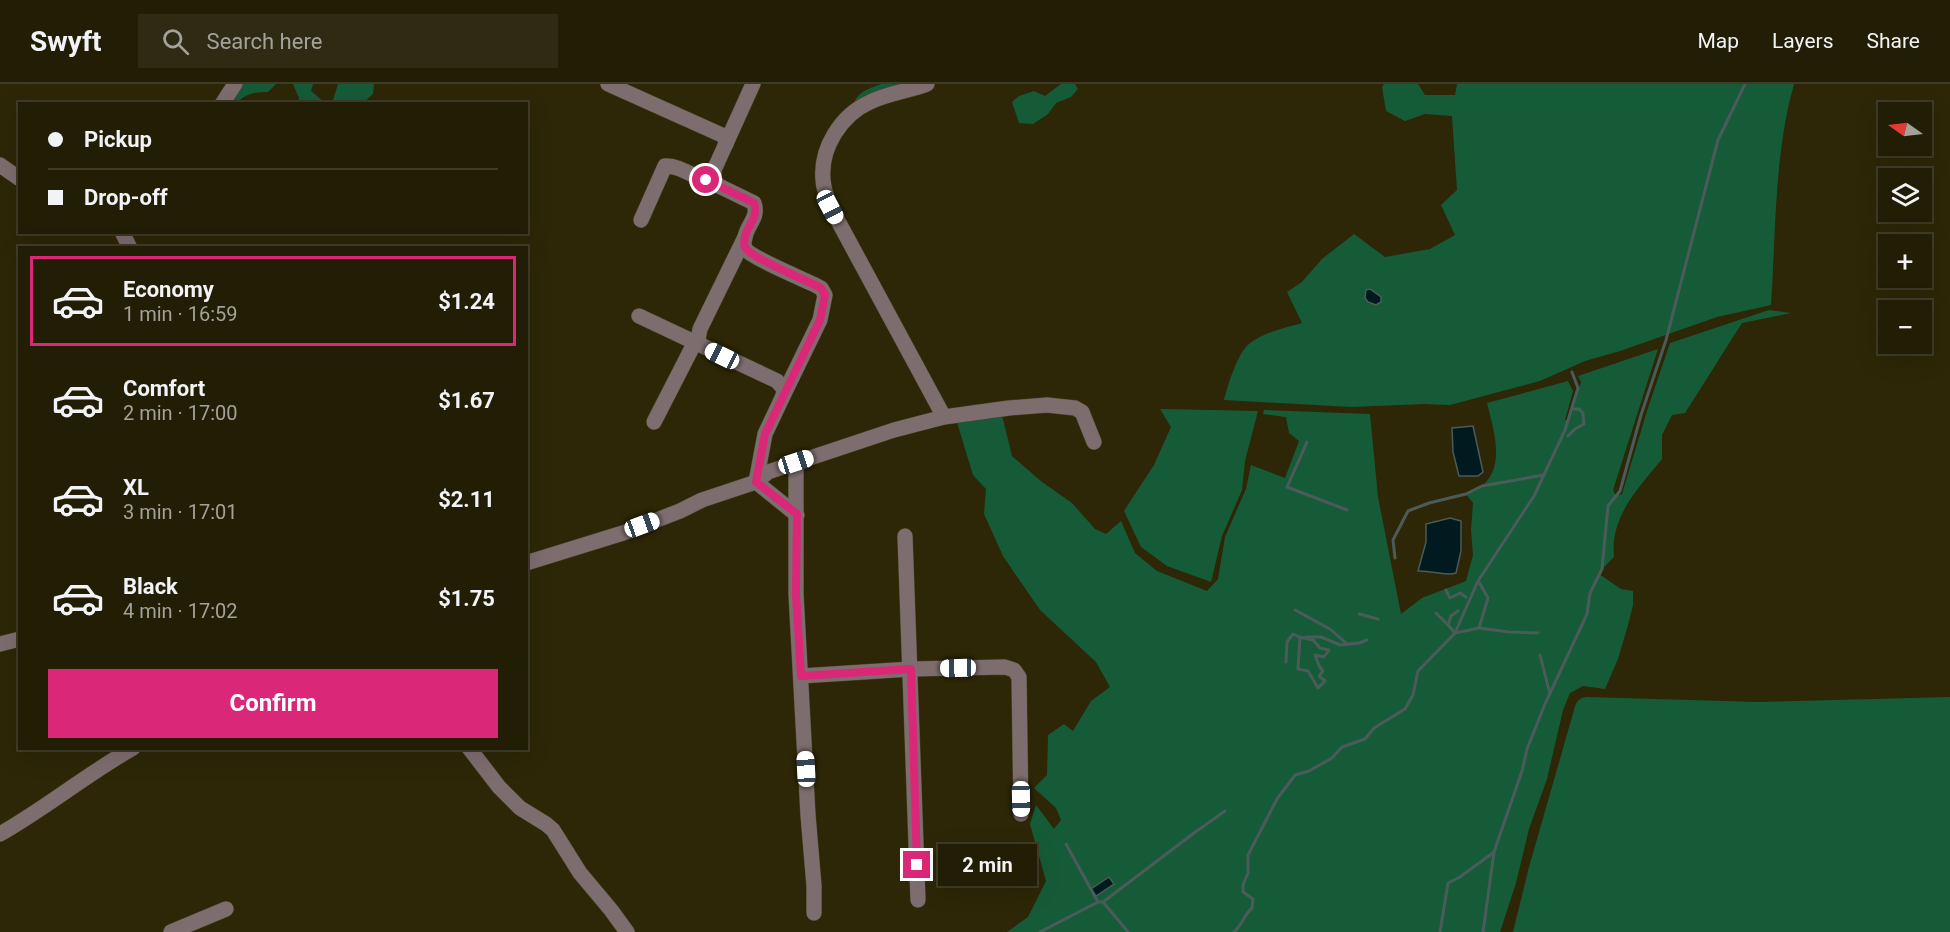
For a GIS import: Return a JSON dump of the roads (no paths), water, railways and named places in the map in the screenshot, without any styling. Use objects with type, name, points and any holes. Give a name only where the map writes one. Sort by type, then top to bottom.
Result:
[{"type":"street","points":[[223,102],[235,84]]},
{"type":"street","points":[[608,84],[638,90],[724,136],[726,144]]},
{"type":"street","points":[[654,422],[698,344],[700,329],[755,218],[754,203],[719,186],[714,180],[714,170],[753,84]]},
{"type":"street","points":[[927,84],[869,102],[848,117],[835,132],[826,151],[823,181],[830,207],[944,417]]},
{"type":"street","points":[[0,165],[18,178]]},
{"type":"street","points":[[641,220],[666,166],[674,165],[706,180],[714,180]]},
{"type":"street","points":[[745,237],[746,250],[821,288],[825,295],[820,320],[765,434],[756,482]]},
{"type":"street","points":[[639,316],[777,381],[784,389],[783,396]]},
{"type":"street","points":[[528,562],[605,539],[680,511],[702,500],[756,482],[768,472],[796,462],[894,430],[944,417],[1026,406],[1047,405],[1074,408],[1082,412],[1094,442]]},
{"type":"street","points":[[796,462],[796,594],[814,913]]},
{"type":"street","points":[[756,482],[797,514]]},
{"type":"street","points":[[905,536],[918,900]]},
{"type":"street","points":[[0,644],[18,640]]},
{"type":"street","points":[[801,676],[911,669],[1005,667],[1014,670],[1019,677],[1021,814]]},
{"type":"street","points":[[0,834],[130,750]]},
{"type":"street","points":[[471,750],[499,787],[520,808],[553,830],[580,873],[627,932]]},
{"type":"street","points":[[171,932],[226,909]]},
{"type":"water","points":[[1370,289],[1381,297],[1381,302],[1376,305],[1365,298],[1366,290]]},
{"type":"water","points":[[1473,426],[1483,472],[1478,476],[1459,476],[1453,452],[1452,428]]},
{"type":"water","points":[[1450,518],[1461,521],[1461,551],[1456,573],[1418,571],[1426,542],[1426,524]]},
{"type":"water","points":[[1109,877],[1114,884],[1096,896],[1091,889]]},
{"type":"waterway","points":[[1483,932],[1494,852],[1522,771],[1527,749],[1545,704],[1587,614],[1590,593],[1602,569],[1608,506],[1620,491],[1641,415],[1666,340],[1718,140],[1745,84]]},
{"type":"waterway","points":[[1234,932],[1252,908],[1253,899],[1243,892],[1248,873],[1248,855],[1277,799],[1295,775],[1309,771],[1332,758],[1342,747],[1365,739],[1374,728],[1405,709],[1413,695],[1418,671],[1455,633],[1478,581],[1534,496],[1565,430],[1578,388],[1572,372]]},
{"type":"waterway","points":[[1568,436],[1584,424],[1583,413],[1579,409],[1572,409]]},
{"type":"waterway","points":[[1307,442],[1287,487],[1347,510]]},
{"type":"waterway","points":[[1395,558],[1393,540],[1408,511],[1466,494],[1482,486],[1544,475]]},
{"type":"waterway","points":[[1479,582],[1488,598],[1479,628]]},
{"type":"waterway","points":[[1446,590],[1450,598],[1460,593],[1466,597]]},
{"type":"waterway","points":[[1295,610],[1330,629],[1347,644]]},
{"type":"waterway","points":[[1458,611],[1451,616],[1448,625],[1455,633],[1479,628],[1538,633]]},
{"type":"waterway","points":[[1436,613],[1448,625]]},
{"type":"waterway","points":[[1359,614],[1378,619]]},
{"type":"waterway","points":[[1286,662],[1287,642],[1293,634],[1299,637]]},
{"type":"waterway","points":[[1300,637],[1313,640],[1320,648],[1329,650],[1324,657],[1315,655],[1323,671],[1319,676],[1325,681],[1318,688],[1308,671],[1298,669],[1300,637]]},
{"type":"waterway","points":[[1306,637],[1321,637],[1340,645],[1367,640]]},
{"type":"waterway","points":[[1540,655],[1550,694]]},
{"type":"waterway","points":[[1128,932],[1103,902],[1225,811]]},
{"type":"waterway","points":[[1066,844],[1098,902]]},
{"type":"waterway","points":[[1440,932],[1448,883],[1494,852]]},
{"type":"waterway","points":[[1040,932],[1098,902],[1103,902]]}]
